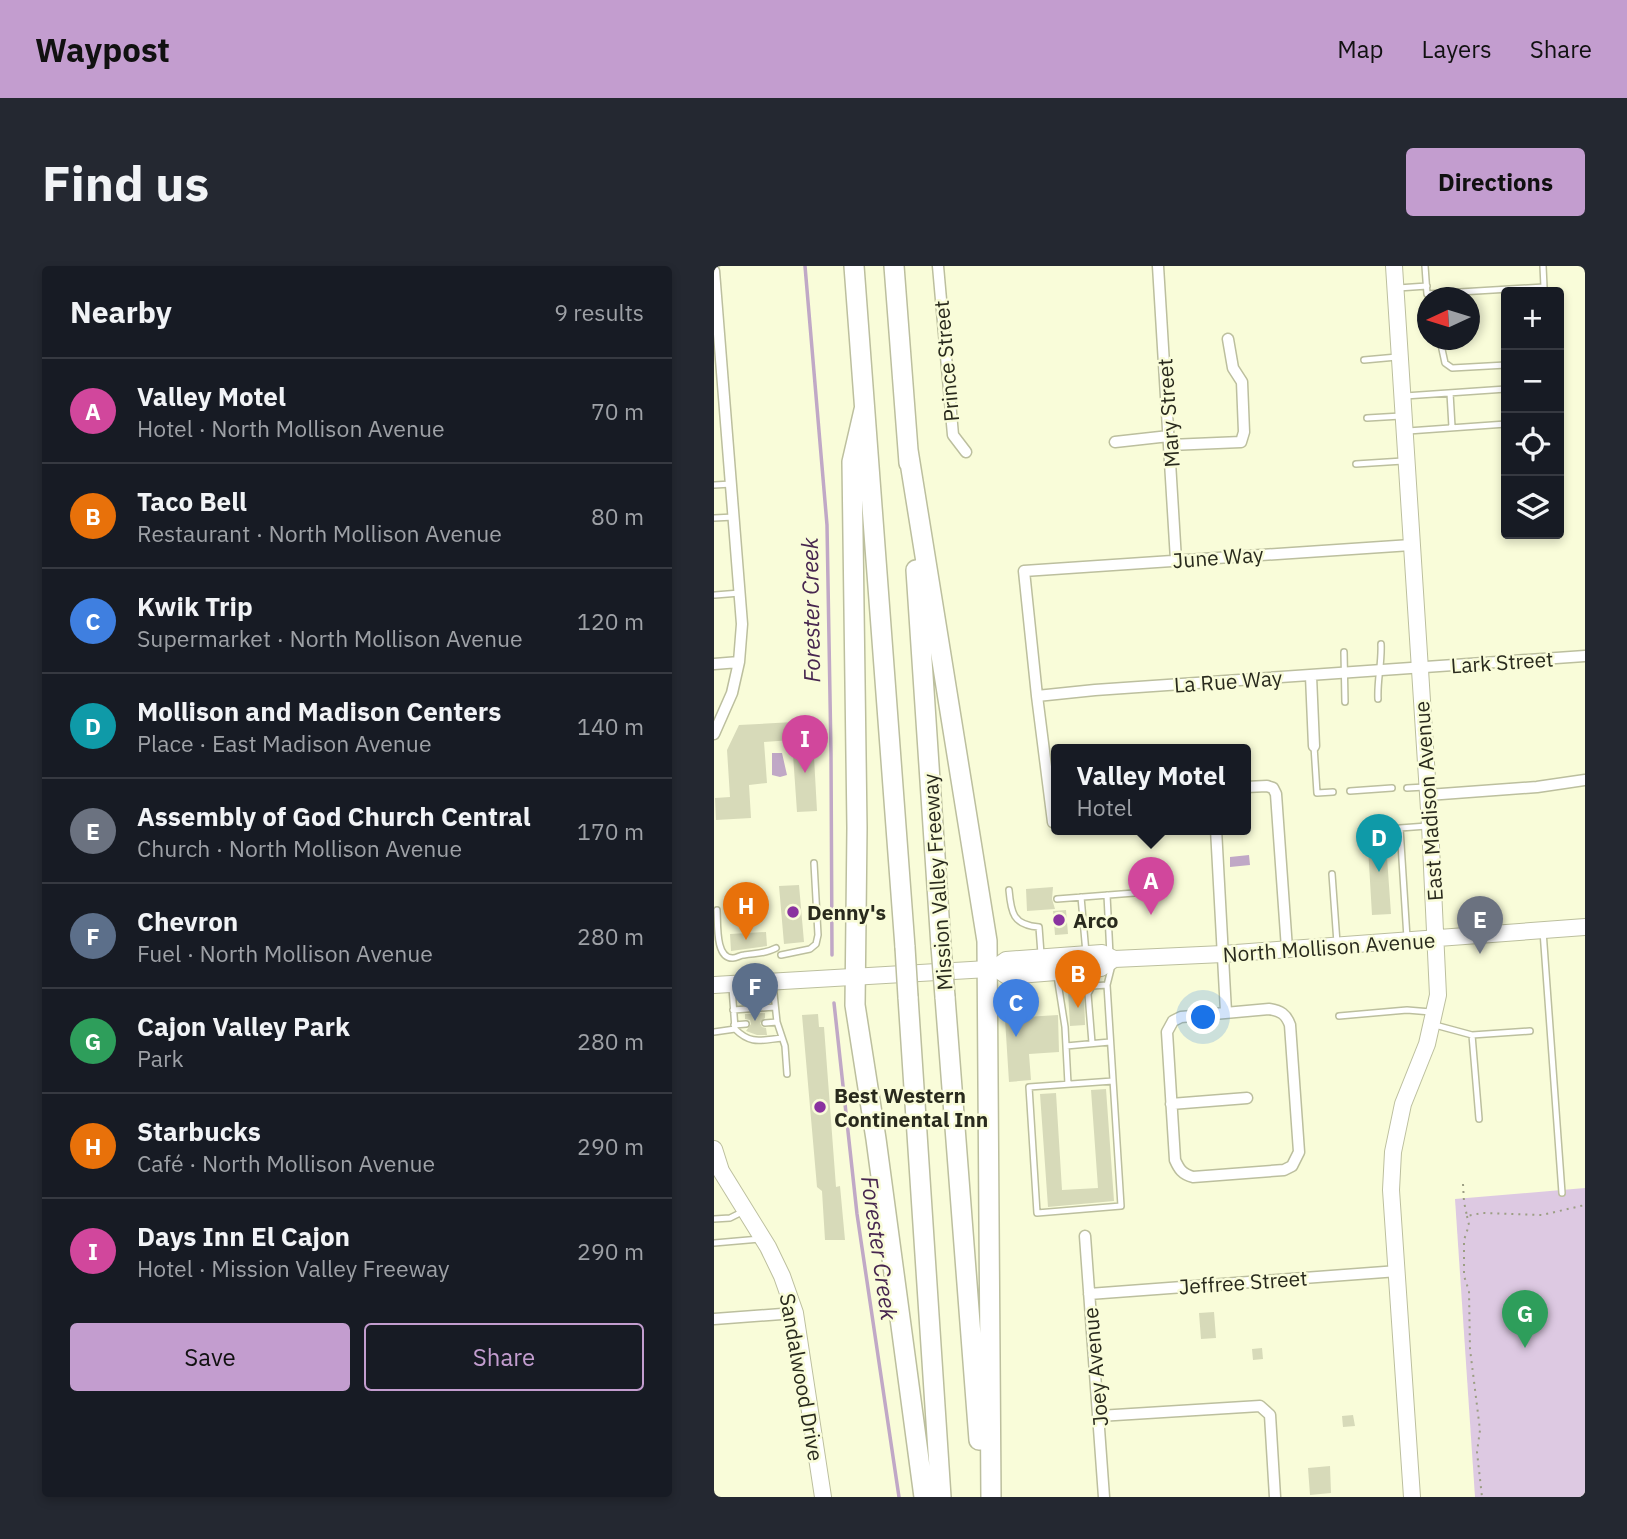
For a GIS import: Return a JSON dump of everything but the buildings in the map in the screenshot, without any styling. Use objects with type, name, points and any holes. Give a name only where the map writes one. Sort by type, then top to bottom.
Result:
[{"type":"highway","name":"Mission Valley Freeway","points":[[854,266],[905,947],[941,1497]]},
{"type":"highway","name":"Mission Valley Freeway","points":[[894,266],[941,946],[983,1497]]},
{"type":"highway","points":[[864,410],[852,462],[855,1004],[878,1153],[924,1497]]},
{"type":"highway","points":[[908,450],[991,968],[991,1497]]},
{"type":"street","name":"Prince Street","points":[[938,266],[953,436],[966,452]]},
{"type":"street","name":"Mary Street","points":[[1158,266],[1176,560]]},
{"type":"street","name":"East Madison Avenue","points":[[1394,266],[1437,939],[1438,995],[1427,1044],[1403,1104],[1393,1152],[1391,1190],[1412,1497]]},
{"type":"street","points":[[714,271],[742,624],[739,662],[732,693],[714,734]]},
{"type":"street","points":[[1115,442],[1241,442],[1244,432],[1242,383],[1233,368],[1228,339]]},
{"type":"street","name":"June Way","points":[[1037,696],[1024,571],[1411,545]]},
{"type":"street","name":"Lark Street","points":[[1419,667],[1585,656]]},
{"type":"street","points":[[714,664],[739,662]]},
{"type":"street","name":"La Rue Way","points":[[1037,696],[1419,667]]},
{"type":"street","points":[[1311,676],[1314,746]]},
{"type":"street","points":[[1037,696],[1051,794]]},
{"type":"street","points":[[1428,791],[1537,787],[1585,780]]},
{"type":"street","points":[[1251,787],[1267,786],[1273,788],[1276,794],[1287,949]]},
{"type":"street","points":[[1216,835],[1226,1012]]},
{"type":"street","name":"North Mollison Avenue","points":[[714,985],[991,968],[1006,960],[1086,954],[1102,953],[1112,957],[1223,954],[1585,927]]},
{"type":"street","points":[[1059,972],[1067,965],[1085,959],[1086,954]]},
{"type":"street","name":"North Mollison Avenue","points":[[991,968],[1007,976],[1059,972],[1101,968],[1112,957]]},
{"type":"street","points":[[1269,1009],[1280,1010],[1287,1016],[1290,1025],[1299,1152],[1297,1160],[1284,1170],[1194,1177],[1186,1175],[1175,1160],[1171,1104],[1167,1032],[1173,1021],[1181,1017],[1269,1009]]},
{"type":"street","points":[[1171,1104],[1247,1098]]},
{"type":"street","name":"Sandalwood Drive","points":[[714,1149],[721,1171],[763,1239],[782,1276],[795,1313],[823,1497]]},
{"type":"street","name":"Joey Avenue","points":[[1085,1236],[1104,1497]]},
{"type":"street","name":"Jeffree Street","points":[[1089,1294],[1398,1271]]},
{"type":"street","points":[[714,1319],[795,1313]]},
{"type":"street","points":[[1099,1416],[1260,1406],[1270,1415],[1275,1497]]},
{"type":"lane","points":[[1396,289],[1427,286],[1425,266]]},
{"type":"lane","points":[[1543,266],[1544,287]]},
{"type":"lane","points":[[1480,293],[1501,292]]},
{"type":"lane","points":[[1442,350],[1445,363],[1452,368],[1501,365]]},
{"type":"lane","points":[[1364,360],[1400,356]]},
{"type":"lane","points":[[1402,396],[1501,389]]},
{"type":"lane","points":[[1450,393],[1452,427]]},
{"type":"lane","points":[[1367,418],[1452,427],[1501,424]]},
{"type":"lane","points":[[1356,464],[1406,461]]},
{"type":"lane","points":[[714,485],[732,484]]},
{"type":"lane","points":[[714,518],[734,517]]},
{"type":"lane","points":[[715,595],[740,593]]},
{"type":"lane","points":[[1378,699],[1381,644]]},
{"type":"lane","points":[[1344,652],[1345,702]]},
{"type":"lane","points":[[1314,746],[1317,793],[1333,792]]},
{"type":"lane","points":[[1350,791],[1392,788]]},
{"type":"lane","points":[[1407,788],[1428,791]]},
{"type":"lane","points":[[1407,941],[1400,828],[1430,825]]},
{"type":"lane","points":[[782,955],[816,944],[818,935],[814,863]]},
{"type":"lane","points":[[1332,874],[1337,946]]},
{"type":"lane","points":[[1009,890],[1011,911],[1016,918],[1024,925],[1039,927],[1041,957]]},
{"type":"lane","points":[[1056,899],[1160,891]]},
{"type":"lane","points":[[1107,895],[1112,957],[1107,985],[1121,1206],[1037,1213],[1029,1087],[1113,1081]]},
{"type":"lane","points":[[1081,897],[1086,954]]},
{"type":"lane","points":[[717,910],[720,950],[726,956],[733,958],[768,953],[776,948]]},
{"type":"lane","points":[[1543,929],[1562,1193]]},
{"type":"lane","points":[[1059,972],[1068,1084]]},
{"type":"lane","points":[[773,981],[777,1022],[785,1046],[787,1074]]},
{"type":"lane","points":[[732,984],[735,1027],[744,1038],[782,1038]]},
{"type":"lane","points":[[1092,1044],[1089,990],[1092,986],[1107,985]]},
{"type":"lane","points":[[733,1010],[775,1007]]},
{"type":"lane","points":[[1339,1016],[1407,1010],[1472,1035],[1530,1031]]},
{"type":"lane","points":[[765,1023],[777,1022]]},
{"type":"lane","points":[[714,1032],[746,1024]]},
{"type":"lane","points":[[1472,1035],[1479,1119]]},
{"type":"lane","points":[[1066,1046],[1110,1042]]},
{"type":"lane","points":[[714,1219],[730,1218],[744,1210]]},
{"type":"lane","points":[[714,1243],[763,1239]]},
{"type":"path","points":[[1463,1184],[1469,1225],[1464,1240],[1464,1276],[1469,1291],[1470,1349],[1480,1430],[1477,1452],[1482,1497]]},
{"type":"path","points":[[1467,1216],[1482,1213],[1542,1215],[1585,1205]]},
{"type":"shaded area","points":[[772,753],[782,753],[787,775],[772,775]]},
{"type":"shaded area","points":[[1249,855],[1250,865],[1230,867],[1230,857]]},
{"type":"shaded area","points":[[1585,1188],[1585,1497],[1475,1497],[1455,1199]]},
{"type":"waterway","name":"Forester Creek","points":[[805,266],[827,525],[832,955]]},
{"type":"waterway","name":"Forester Creek","points":[[834,1003],[857,1214],[899,1497]]},
{"type":"place","name":"Days Inn El Cajon","points":[[805,773]]},
{"type":"place","name":"Mollison and Madison Centers","points":[[1379,872]]},
{"type":"place","name":"Denny's","points":[[793,912]]},
{"type":"place","name":"Valley Motel","points":[[1151,915]]},
{"type":"place","name":"Arco","points":[[1059,920]]},
{"type":"place","name":"Starbucks","points":[[746,940]]},
{"type":"place","name":"Assembly of God Church Central","points":[[1480,954]]},
{"type":"place","name":"Taco Bell","points":[[1078,1008]]},
{"type":"place","name":"Chevron","points":[[755,1021]]},
{"type":"place","name":"Kwik Trip","points":[[1016,1037]]},
{"type":"place","name":"Best Western Continental Inn","points":[[820,1107]]},
{"type":"place","name":"Cajon Valley Park","points":[[1525,1348]]}]
